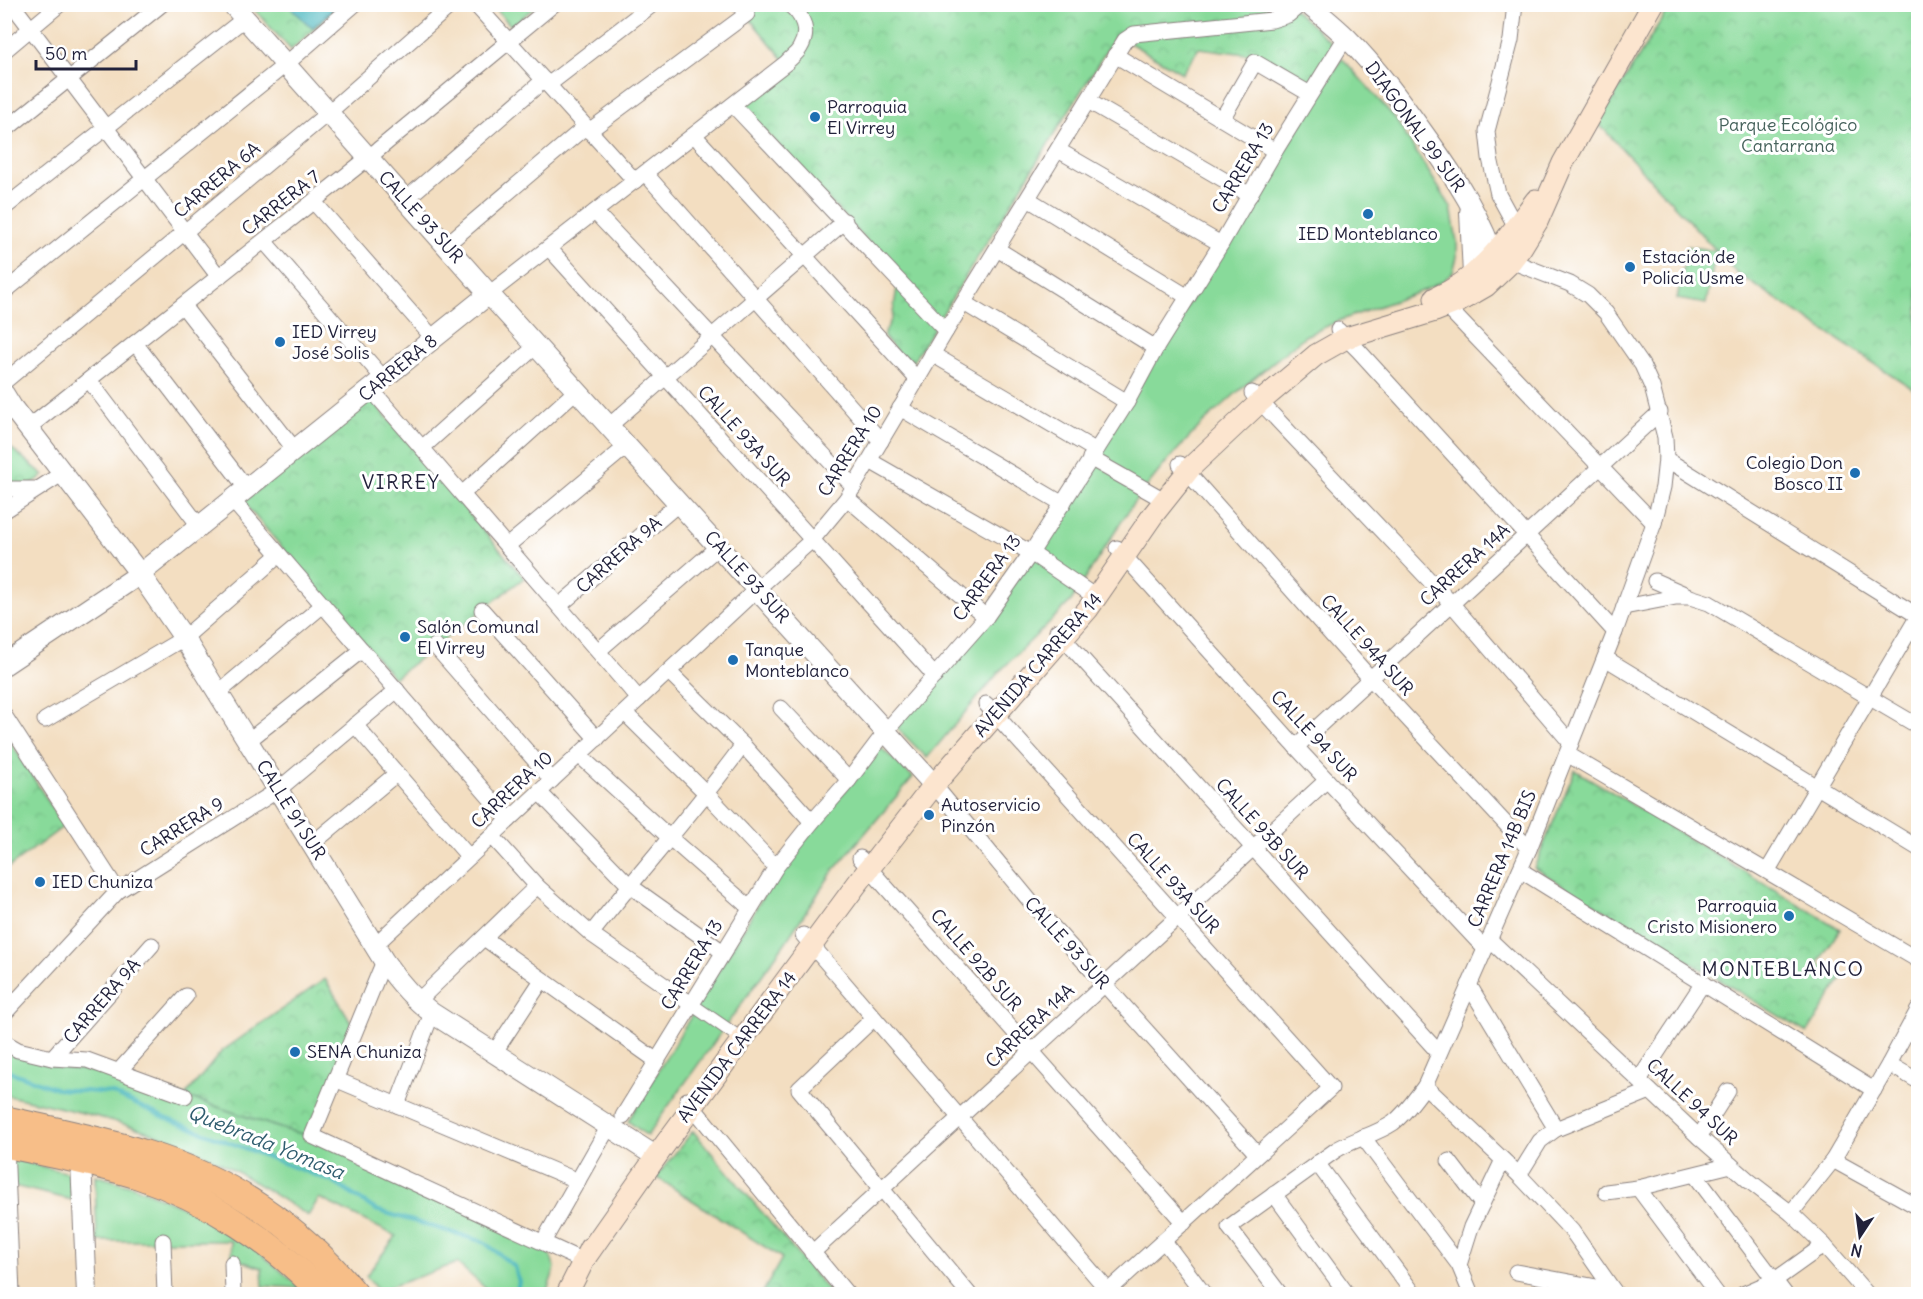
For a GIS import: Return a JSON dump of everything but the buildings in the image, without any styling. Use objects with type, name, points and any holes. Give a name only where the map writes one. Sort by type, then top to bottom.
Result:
[{"type":"highway","points":[[5,1136],[81,1162],[147,1179],[206,1206],[250,1232],[284,1257],[314,1291]]},
{"type":"highway","points":[[5,1136],[147,1154],[216,1182],[267,1211],[315,1251],[356,1294]]},
{"type":"main road","name":"AVENIDA CARRERA 14","points":[[1342,334],[1447,307],[1501,263],[1537,222],[1563,163],[1653,4]]},
{"type":"main road","name":"AVENIDA CARRERA 14","points":[[1501,263],[1515,227],[1563,163]]},
{"type":"main road","name":"AVENIDA CARRERA 14","points":[[583,1261],[690,1103],[865,863],[991,709],[1093,595],[1159,497],[1184,468],[1256,398],[1298,353],[1476,283]]},
{"type":"main road","name":"AVENIDA CARRERA 14","points":[[567,1294],[609,1208],[649,1152],[690,1103]]},
{"type":"street","points":[[12,4],[219,277]]},
{"type":"street","points":[[4,51],[60,4]]},
{"type":"street","points":[[4,131],[162,4]]},
{"type":"street","points":[[4,292],[285,64],[355,4]]},
{"type":"street","name":"CARRERA 6A","points":[[4,382],[328,113],[452,4]]},
{"type":"street","points":[[475,4],[587,129],[640,177],[755,299],[881,441]]},
{"type":"street","name":"CARRERA 7","points":[[28,428],[314,202],[554,4]]},
{"type":"street","points":[[405,200],[546,83],[653,4]]},
{"type":"street","name":"CARRERA 8","points":[[4,665],[140,574],[489,294],[786,63],[800,48],[805,34],[804,22],[788,4]]},
{"type":"street","name":"CARRERA 10","points":[[380,953],[469,857],[757,589],[813,540],[851,493],[917,378],[1125,40],[1134,34],[1272,20],[1288,15],[1301,4]]},
{"type":"street","name":"DIAGONAL 99 SUR","points":[[1308,4],[1346,37],[1402,102],[1442,158],[1501,263]]},
{"type":"street","points":[[1515,4],[1511,40],[1487,131],[1498,194],[1515,227]]},
{"type":"street","points":[[446,245],[587,129],[742,9]]},
{"type":"street","points":[[4,208],[106,128],[238,12]]},
{"type":"street","name":"CALLE 93 SUR","points":[[238,12],[489,294],[886,731],[1035,907],[1257,1154]]},
{"type":"street","name":"CARRERA 13","points":[[543,1242],[578,1181],[657,1061],[776,867],[849,780],[886,731],[987,617],[1031,553],[1127,402],[1156,348],[1346,37]]},
{"type":"street","points":[[1115,56],[1275,151]]},
{"type":"street","points":[[1222,119],[1255,62],[1310,94]]},
{"type":"street","points":[[1088,101],[1250,195]]},
{"type":"street","points":[[733,105],[845,221],[946,331]]},
{"type":"street","points":[[694,135],[917,378]]},
{"type":"street","points":[[1058,150],[1221,244]]},
{"type":"street","points":[[1028,200],[1188,297]]},
{"type":"street","name":"DIAGONAL 99 SUR","points":[[1468,201],[1476,283]]},
{"type":"street","points":[[314,202],[434,339]]},
{"type":"street","points":[[595,212],[712,336],[851,493],[987,617]]},
{"type":"street","points":[[609,426],[845,221]]},
{"type":"street","points":[[264,241],[378,384],[422,448],[639,699]]},
{"type":"street","name":"CALLE 93A SUR","points":[[549,248],[935,676]]},
{"type":"street","points":[[998,249],[1156,348]]},
{"type":"street","name":"CARRERA 14B BIS","points":[[1280,1294],[1229,1227],[1336,1150],[1375,1133],[1393,1122],[1409,1107],[1425,1086],[1529,849],[1605,658],[1654,523],[1663,487],[1666,459],[1665,437],[1652,387],[1642,365],[1606,313],[1588,295],[1570,284],[1501,263]]},
{"type":"street","points":[[964,303],[1127,402]]},
{"type":"street","points":[[183,306],[295,450]]},
{"type":"street","points":[[1447,307],[1654,523]]},
{"type":"street","points":[[1342,334],[1615,632]]},
{"type":"street","points":[[135,343],[279,555],[509,820]]},
{"type":"street","points":[[422,448],[536,346]]},
{"type":"street","points":[[932,354],[1159,497]]},
{"type":"street","points":[[89,380],[200,527]]},
{"type":"street","points":[[462,494],[577,390]]},
{"type":"street","name":"CALLE 91 SUR","points":[[4,394],[140,574],[184,638],[405,990],[425,1008],[494,1053],[616,1121],[649,1152]]},
{"type":"street","points":[[1256,398],[1451,603],[1569,748],[1918,960]]},
{"type":"street","points":[[900,408],[1062,504]]},
{"type":"street","name":"CARRERA 14A","points":[[1296,747],[1660,412]]},
{"type":"street","points":[[507,546],[627,446]]},
{"type":"street","points":[[1666,459],[1918,616],[1768,870]]},
{"type":"street","points":[[870,461],[1031,553],[1093,595]]},
{"type":"street","name":"CALLE 94A SUR","points":[[1184,468],[1370,678],[1529,849]]},
{"type":"street","points":[[4,512],[63,473]]},
{"type":"street","points":[[4,489],[38,489]]},
{"type":"street","name":"CARRERA 9A","points":[[559,606],[679,503]]},
{"type":"street","points":[[598,651],[719,546]]},
{"type":"street","name":"CALLE 94 SUR","points":[[1121,552],[1296,747],[1487,944],[1699,1137],[1791,1213],[1824,1245],[1867,1294]]},
{"type":"street","points":[[45,720],[184,638],[279,555]]},
{"type":"street","points":[[1655,581],[1709,603],[1918,726]]},
{"type":"street","points":[[1624,607],[1676,597],[1690,597]]},
{"type":"street","points":[[218,693],[323,605]]},
{"type":"street","points":[[482,610],[597,739]]},
{"type":"street","name":"CALLE 93B SUR","points":[[1060,634],[1439,1053]]},
{"type":"street","points":[[435,646],[552,780]]},
{"type":"street","points":[[248,741],[362,650]]},
{"type":"street","points":[[1605,658],[1918,848]]},
{"type":"street","points":[[669,672],[743,745],[812,822]]},
{"type":"street","name":"CARRERA 9","points":[[4,1014],[118,891],[278,790],[397,690]]},
{"type":"street","points":[[781,708],[849,780]]},
{"type":"street","name":"CALLE 93A SUR","points":[[991,709],[1331,1088],[1257,1154]]},
{"type":"street","points":[[625,712],[776,867]]},
{"type":"street","points":[[4,715],[118,891]]},
{"type":"street","points":[[355,725],[469,857]]},
{"type":"street","points":[[591,934],[629,885],[707,794],[743,745]]},
{"type":"street","points":[[579,754],[750,908]]},
{"type":"street","points":[[312,844],[396,774]]},
{"type":"street","name":"CARRERA 14A","points":[[812,1252],[1327,780]]},
{"type":"street","points":[[539,792],[629,885],[723,952]]},
{"type":"street","points":[[492,836],[537,886],[591,934],[738,1036]]},
{"type":"street","name":"CALLE 92B SUR","points":[[865,863],[1184,1223]]},
{"type":"street","points":[[1520,870],[1874,1090]]},
{"type":"street","points":[[397,1105],[425,1008],[484,938],[537,886]]},
{"type":"street","points":[[484,938],[657,1061]]},
{"type":"street","points":[[807,940],[1108,1293],[1257,1154]]},
{"type":"street","name":"CARRERA 9A","points":[[52,1058],[152,945]]},
{"type":"street","points":[[380,953],[312,1136],[583,1261]]},
{"type":"street","points":[[494,1053],[542,980]]},
{"type":"street","points":[[1639,1080],[1703,983]]},
{"type":"street","points":[[1469,985],[1556,1129]]},
{"type":"street","points":[[118,1071],[186,996]]},
{"type":"street","points":[[1791,1213],[1833,1160],[1918,1010]]},
{"type":"street","points":[[874,1018],[799,1089],[969,1294]]},
{"type":"street","points":[[4,1042],[18,1050],[52,1058],[87,1060],[185,1096]]},
{"type":"street","points":[[1889,1064],[1918,1081]]},
{"type":"street","points":[[335,1079],[578,1181]]},
{"type":"street","points":[[1425,1086],[1519,1175],[1572,1231],[1615,1292]]},
{"type":"street","points":[[1519,1175],[1540,1142],[1556,1129],[1650,1091]]},
{"type":"street","points":[[1699,1137],[1728,1091]]},
{"type":"street","points":[[690,1103],[847,1294]]},
{"type":"street","points":[[5,1136],[12,1294]]},
{"type":"street","points":[[1363,1137],[1459,1265],[1471,1294]]},
{"type":"street","points":[[1459,1265],[1471,1227],[1503,1160]]},
{"type":"street","points":[[1833,1160],[1918,1207]]},
{"type":"street","points":[[1449,1161],[1482,1204]]},
{"type":"street","points":[[81,1162],[87,1294]]},
{"type":"street","points":[[1317,1163],[1414,1294]]},
{"type":"street","points":[[1606,1192],[1638,1188],[1731,1165]]},
{"type":"street","points":[[1695,1175],[1785,1294]]},
{"type":"street","points":[[1638,1188],[1717,1294]]},
{"type":"street","points":[[1275,1194],[1347,1294]]},
{"type":"street","points":[[163,1241],[165,1294]]},
{"type":"street","points":[[1164,1241],[1204,1294]]},
{"type":"street","points":[[1743,1294],[1775,1280],[1824,1245]]},
{"type":"street","points":[[232,1263],[233,1294]]},
{"type":"street","points":[[1516,1272],[1615,1292]]},
{"type":"green space","name":"Parque Ecológico Cantarrana","points":[[1671,4],[1918,5],[1918,392],[1738,274],[1598,123]]},
{"type":"green space","points":[[250,5],[340,5],[291,50]]},
{"type":"green space","points":[[492,5],[538,5],[511,26]]},
{"type":"green space","points":[[738,5],[1289,5],[1335,46],[1306,87],[1254,55],[1199,48],[1182,73],[1116,35],[910,366],[883,336],[892,318],[899,276],[742,106],[791,68]]},
{"type":"green space","points":[[1342,58],[1394,117],[1451,207],[1457,242],[1457,257],[1453,272],[1443,281],[1425,290],[1341,320],[1305,336],[1202,424],[1169,459],[1134,502],[1071,601],[999,672],[927,758],[896,727],[1027,566]]},
{"type":"green space","points":[[1687,246],[1716,251],[1706,304],[1677,299]]},
{"type":"green space","points":[[371,399],[524,578],[394,678],[243,502]]},
{"type":"green space","points":[[4,440],[44,475],[5,504]]},
{"type":"green space","points":[[4,732],[64,826],[5,870],[4,870]]},
{"type":"green space","points":[[880,747],[913,777],[833,871],[785,943],[647,1136],[628,1121],[774,878]]},
{"type":"green space","points":[[1575,770],[1840,929],[1818,963],[1842,978],[1807,1033],[1534,868]]},
{"type":"green space","points":[[325,979],[356,1030],[312,1136],[283,1129],[185,1096],[222,1051]]},
{"type":"green space","points":[[4,1053],[60,1068],[103,1072],[312,1136],[540,1247],[550,1255],[555,1268],[546,1294],[492,1294],[457,1263],[378,1291],[366,1276],[396,1236],[319,1198],[308,1216],[226,1166],[174,1141],[103,1118],[5,1095]]},
{"type":"green space","points":[[693,1131],[831,1294],[762,1294],[782,1258],[656,1177]]},
{"type":"green space","points":[[4,1157],[69,1173],[72,1200],[5,1184]]},
{"type":"green space","points":[[95,1175],[136,1187],[200,1214],[240,1236],[308,1294],[298,1294],[298,1288],[263,1286],[262,1268],[232,1258],[231,1241],[97,1241]]},
{"type":"water","points":[[291,4],[338,5],[312,28],[291,8]]},
{"type":"waterway","name":"Quebrada Yomasa","points":[[4,1068],[57,1089],[111,1093],[168,1119],[333,1182],[376,1210],[484,1242],[515,1267],[519,1282],[516,1294]]},
{"type":"place","name":"Parroquia El Virrey","points":[[815,117]]},
{"type":"place","name":"IED Monteblanco","points":[[1368,214]]},
{"type":"place","name":"Estación de Policía Usme","points":[[1630,267]]},
{"type":"place","name":"IED Virrey José Solis","points":[[280,342]]},
{"type":"place","name":"Colegio Don Bosco II","points":[[1855,473]]},
{"type":"place","name":"Salón Comunal El Virrey","points":[[405,637]]},
{"type":"place","name":"Tanque Monteblanco","points":[[733,660]]},
{"type":"place","name":"Autoservicio Pinzón","points":[[929,815]]},
{"type":"place","name":"IED Chuniza","points":[[40,882]]},
{"type":"place","name":"Parroquia Cristo Misionero","points":[[1789,916]]},
{"type":"place","name":"SENA Chuniza","points":[[295,1052]]},
{"type":"district","name":"VIRREY","points":[[401,482]]},
{"type":"district","name":"MONTEBLANCO","points":[[1783,969]]}]
